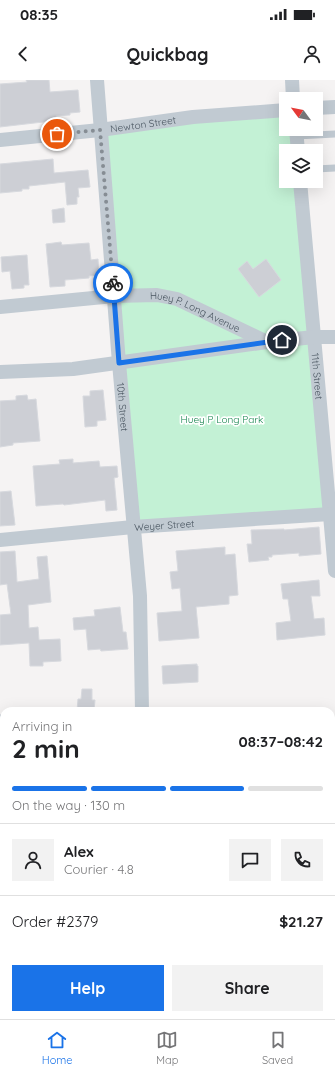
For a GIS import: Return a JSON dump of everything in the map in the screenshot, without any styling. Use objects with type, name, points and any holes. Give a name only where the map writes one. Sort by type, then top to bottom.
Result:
[{"type":"street","name":"10th Street","points":[[97,80],[119,363],[140,596],[142,707]]},
{"type":"street","points":[[292,80],[293,92]]},
{"type":"street","points":[[323,107],[335,106]]},
{"type":"street","name":"Newton Street","points":[[0,140],[100,130],[193,117],[279,111]]},
{"type":"street","name":"11th Street","points":[[301,188],[335,571]]},
{"type":"street","name":"Huey P. Long Avenue","points":[[0,307],[114,296],[157,295],[177,299],[267,342]]},
{"type":"street","name":"Huey P. Long Avenue","points":[[0,372],[73,369],[267,342],[314,337],[335,337]]},
{"type":"street","name":"Weyer Street","points":[[0,540],[133,528],[330,514]]},
{"type":"lane","points":[[323,134],[335,134]]},
{"type":"lane","points":[[323,169],[335,168]]},
{"type":"green space","name":"Huey P Long Park","points":[[279,111],[279,136],[297,136],[297,144],[279,144],[279,188],[301,188],[330,514],[133,527],[100,130]]},
{"type":"building","points":[[26,80],[49,80],[50,92],[78,90],[80,112],[70,113],[70,115],[56,116],[56,119],[52,119],[52,121],[0,127],[0,84],[27,82]]},
{"type":"building","points":[[53,159],[54,173],[88,170],[90,187],[78,188],[79,197],[77,197],[77,204],[67,205],[65,182],[29,186],[29,189],[22,189],[22,191],[0,193],[0,164]]},
{"type":"building","points":[[64,208],[65,222],[53,223],[52,210]]},
{"type":"building","points":[[61,242],[62,245],[89,243],[91,260],[98,259],[99,275],[89,276],[89,278],[65,280],[65,286],[50,287],[46,244]]},
{"type":"building","points":[[27,255],[29,285],[24,285],[24,288],[12,289],[10,271],[2,272],[1,257]]},
{"type":"building","points":[[266,259],[281,280],[259,297],[238,269],[247,261],[253,269]]},
{"type":"building","points":[[103,390],[106,420],[97,421],[97,426],[85,427],[83,396],[90,396],[90,391]]},
{"type":"building","points":[[27,395],[28,400],[36,399],[40,441],[13,443],[13,445],[0,447],[0,401],[16,400],[16,396]]},
{"type":"building","points":[[73,459],[73,463],[99,461],[100,467],[117,466],[118,477],[114,478],[117,510],[106,511],[105,500],[64,505],[36,506],[33,466],[60,464],[59,460]]},
{"type":"building","points":[[11,491],[15,525],[0,526],[0,492]]},
{"type":"building","points":[[319,527],[321,554],[299,556],[299,553],[272,555],[272,557],[268,557],[269,560],[249,562],[247,544],[252,544],[251,530],[284,530]]},
{"type":"building","points":[[225,547],[225,555],[235,554],[238,595],[229,596],[229,604],[196,607],[199,638],[159,641],[157,613],[182,611],[180,588],[172,589],[170,572],[178,571],[176,551]]},
{"type":"building","points":[[15,551],[17,582],[39,579],[37,557],[47,556],[51,602],[28,605],[29,628],[38,627],[39,640],[60,639],[61,661],[43,662],[43,666],[30,666],[29,643],[0,645],[0,615],[11,614],[7,584],[0,585],[0,552]]},
{"type":"building","points":[[319,580],[320,596],[311,596],[314,619],[324,618],[325,635],[277,640],[276,623],[291,621],[288,599],[283,599],[281,584]]},
{"type":"building","points":[[120,607],[123,632],[126,632],[128,649],[101,651],[100,649],[88,650],[86,629],[74,630],[73,618],[95,616],[94,610]]},
{"type":"building","points":[[197,664],[198,682],[163,684],[162,666]]},
{"type":"building","points":[[82,689],[92,689],[92,700],[95,700],[94,707],[77,707],[78,699],[81,699]]},
{"type":"way so far","points":[[57,134],[100,130],[113,283]]},
{"type":"route","points":[[113,283],[119,363],[282,340]]}]
